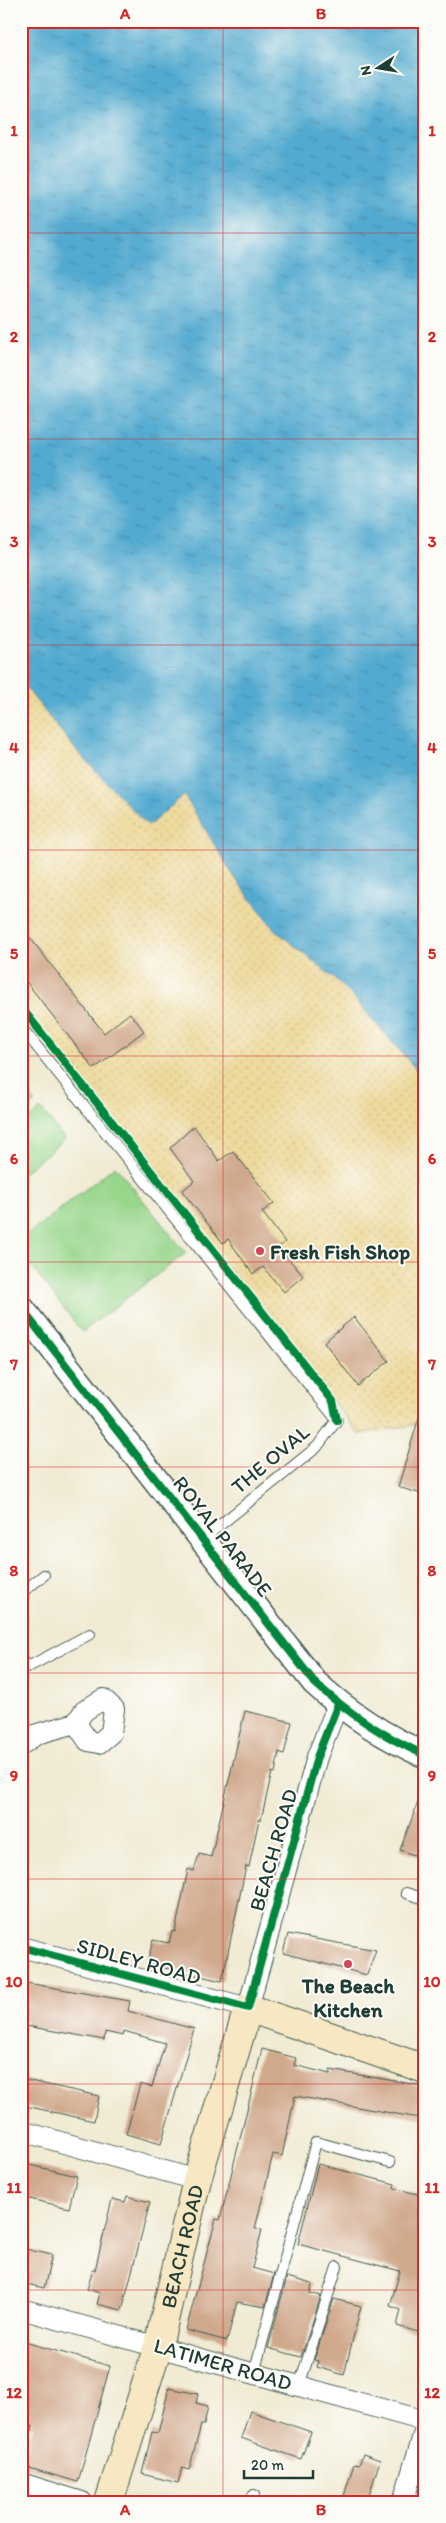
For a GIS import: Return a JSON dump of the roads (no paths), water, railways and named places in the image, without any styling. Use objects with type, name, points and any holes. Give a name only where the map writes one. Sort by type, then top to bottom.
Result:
[{"type":"main road","name":"SIDLEY ROAD","points":[[248,2008],[425,2069]]},
{"type":"main road","name":"BEACH ROAD","points":[[110,2502],[158,2346],[197,2180],[248,2008]]},
{"type":"street","name":"ROYAL PARADE","points":[[22,1310],[204,1538],[315,1682],[338,1704],[395,1742],[425,1755]]},
{"type":"street","name":"BEACH ROAD","points":[[248,2008],[317,1757],[338,1704]]},
{"type":"street","points":[[21,1745],[37,1734],[76,1723]]},
{"type":"street","name":"SIDLEY ROAD","points":[[21,1947],[248,2008]]},
{"type":"street","points":[[21,2131],[197,2180]]},
{"type":"street","name":"LATIMER ROAD","points":[[21,2309],[425,2421]]},
{"type":"street","points":[[403,2502],[425,2429]]},
{"type":"street","points":[[21,2483],[82,2502]]},
{"type":"lane","name":"THE OVAL","points":[[21,1027],[338,1420],[317,1447],[204,1538]]},
{"type":"lane","points":[[21,1592],[44,1575]]},
{"type":"lane","points":[[21,1658],[28,1667],[90,1634]]},
{"type":"lane","points":[[406,1893],[425,1899]]},
{"type":"lane","points":[[254,2373],[316,2142],[390,2162]]},
{"type":"lane","points":[[299,2386],[337,2267]]},
{"type":"water","points":[[21,21],[425,21],[425,1080],[355,999],[335,979],[275,930],[235,878],[184,795],[148,826],[76,750],[21,682]]},
{"type":"place","name":"Fresh Fish Shop","points":[[260,1251]]},
{"type":"place","name":"The Beach Kitchen","points":[[348,1964]]}]
